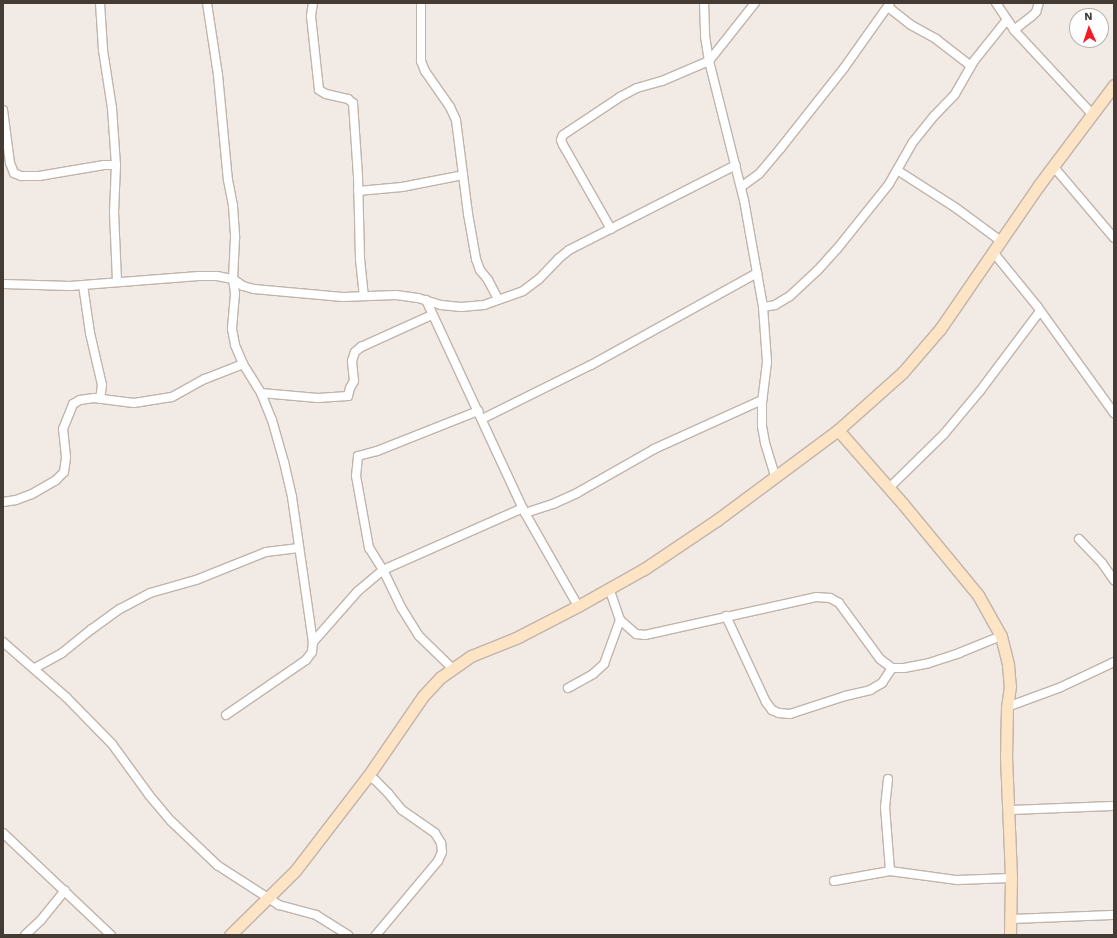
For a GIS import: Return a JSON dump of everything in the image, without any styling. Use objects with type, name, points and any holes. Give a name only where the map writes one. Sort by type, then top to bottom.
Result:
[{"type":"street","points":[[100,3],[103,50],[112,108],[116,166],[114,212],[117,282]]},
{"type":"street","points":[[207,3],[218,75],[228,180],[233,206],[235,238],[233,279],[235,294],[232,329],[235,345],[243,364],[261,393],[272,420],[284,462],[292,497],[309,625],[313,642],[312,652],[306,660],[226,715]]},
{"type":"street","points":[[313,3],[311,16],[319,90],[326,94],[348,99],[353,103],[360,259],[364,296]]},
{"type":"street","points":[[420,3],[421,61],[424,71],[450,107],[456,120],[476,259],[480,270],[488,280],[498,300]]},
{"type":"street","points":[[704,3],[705,36],[709,61],[741,187],[757,273],[767,362],[762,400],[764,437],[775,476]]},
{"type":"street","points":[[611,229],[563,146],[563,135],[620,97],[637,88],[662,81],[709,61],[754,3]]},
{"type":"street","points":[[996,3],[1006,21],[1093,115]]},
{"type":"street","points":[[1014,30],[1036,12],[1039,3]]},
{"type":"street","points":[[741,187],[759,174],[780,149],[844,68],[889,5],[911,25],[936,39],[971,66]]},
{"type":"street","points":[[762,307],[775,304],[790,296],[817,271],[889,184],[913,142],[934,116],[955,94],[971,66],[1006,21]]},
{"type":"street","points":[[230,935],[268,899],[294,871],[368,776],[423,696],[441,677],[471,656],[516,638],[578,606],[644,569],[717,520],[838,430],[903,372],[923,351],[940,329],[1053,166],[1093,115],[1114,85]]},
{"type":"street","points":[[3,110],[10,163],[14,173],[21,176],[39,176],[104,165],[116,166]]},
{"type":"street","points":[[3,284],[83,285],[216,276],[233,279],[244,286],[254,289],[343,297],[396,295],[426,300],[441,305],[484,305],[523,291],[539,279],[558,258],[569,250],[736,165]]},
{"type":"street","points":[[1053,166],[1114,238]]},
{"type":"street","points":[[897,170],[956,208],[1001,241]]},
{"type":"street","points":[[358,191],[402,187],[463,175]]},
{"type":"street","points":[[994,252],[1040,311],[1114,413]]},
{"type":"street","points":[[482,419],[591,365],[757,273]]},
{"type":"street","points":[[83,285],[90,333],[102,385],[100,399]]},
{"type":"street","points":[[426,300],[524,510],[578,606]]},
{"type":"street","points":[[889,488],[944,434],[980,392],[1040,311]]},
{"type":"street","points":[[261,393],[318,398],[348,396],[354,381],[352,361],[355,352],[361,347],[432,315]]},
{"type":"street","points":[[3,502],[16,500],[32,494],[56,480],[64,472],[66,457],[63,429],[68,413],[73,404],[80,400],[100,399],[134,403],[172,397],[205,379],[243,364]]},
{"type":"street","points":[[313,642],[358,591],[383,570],[524,510],[555,503],[577,493],[654,449],[762,400]]},
{"type":"street","points":[[452,668],[419,636],[401,607],[383,570],[369,548],[364,528],[356,476],[358,456],[377,451],[478,411]]},
{"type":"street","points":[[838,430],[889,488],[978,595],[1001,636],[1008,665],[1010,686],[1007,707],[1006,757],[1011,878],[1010,935]]},
{"type":"street","points":[[1079,539],[1102,563],[1114,580]]},
{"type":"street","points":[[35,668],[62,653],[120,609],[150,593],[196,580],[266,552],[299,548]]},
{"type":"street","points":[[609,588],[620,620],[636,634],[645,635],[816,597],[830,598],[839,603],[880,658],[892,668],[904,668],[929,662],[959,653],[1001,636]]},
{"type":"street","points":[[726,616],[766,702],[772,710],[779,713],[790,714],[845,696],[870,690],[882,683],[892,668]]},
{"type":"street","points":[[568,688],[593,674],[604,664],[620,620]]},
{"type":"street","points":[[309,625],[323,630]]},
{"type":"street","points":[[3,642],[35,668],[66,697],[112,744],[149,795],[181,831],[217,865],[279,905],[316,915],[348,935]]},
{"type":"street","points":[[1007,707],[1061,686],[1114,662]]},
{"type":"street","points":[[368,776],[380,784],[402,810],[435,833],[441,843],[442,852],[438,861],[376,935]]},
{"type":"street","points":[[888,779],[885,807],[890,871]]},
{"type":"street","points":[[1009,810],[1114,806]]},
{"type":"street","points":[[3,833],[111,935]]},
{"type":"street","points":[[834,881],[890,871],[957,880],[1011,878]]},
{"type":"street","points":[[25,935],[41,920],[64,890]]},
{"type":"street","points":[[1010,919],[1114,915]]}]
